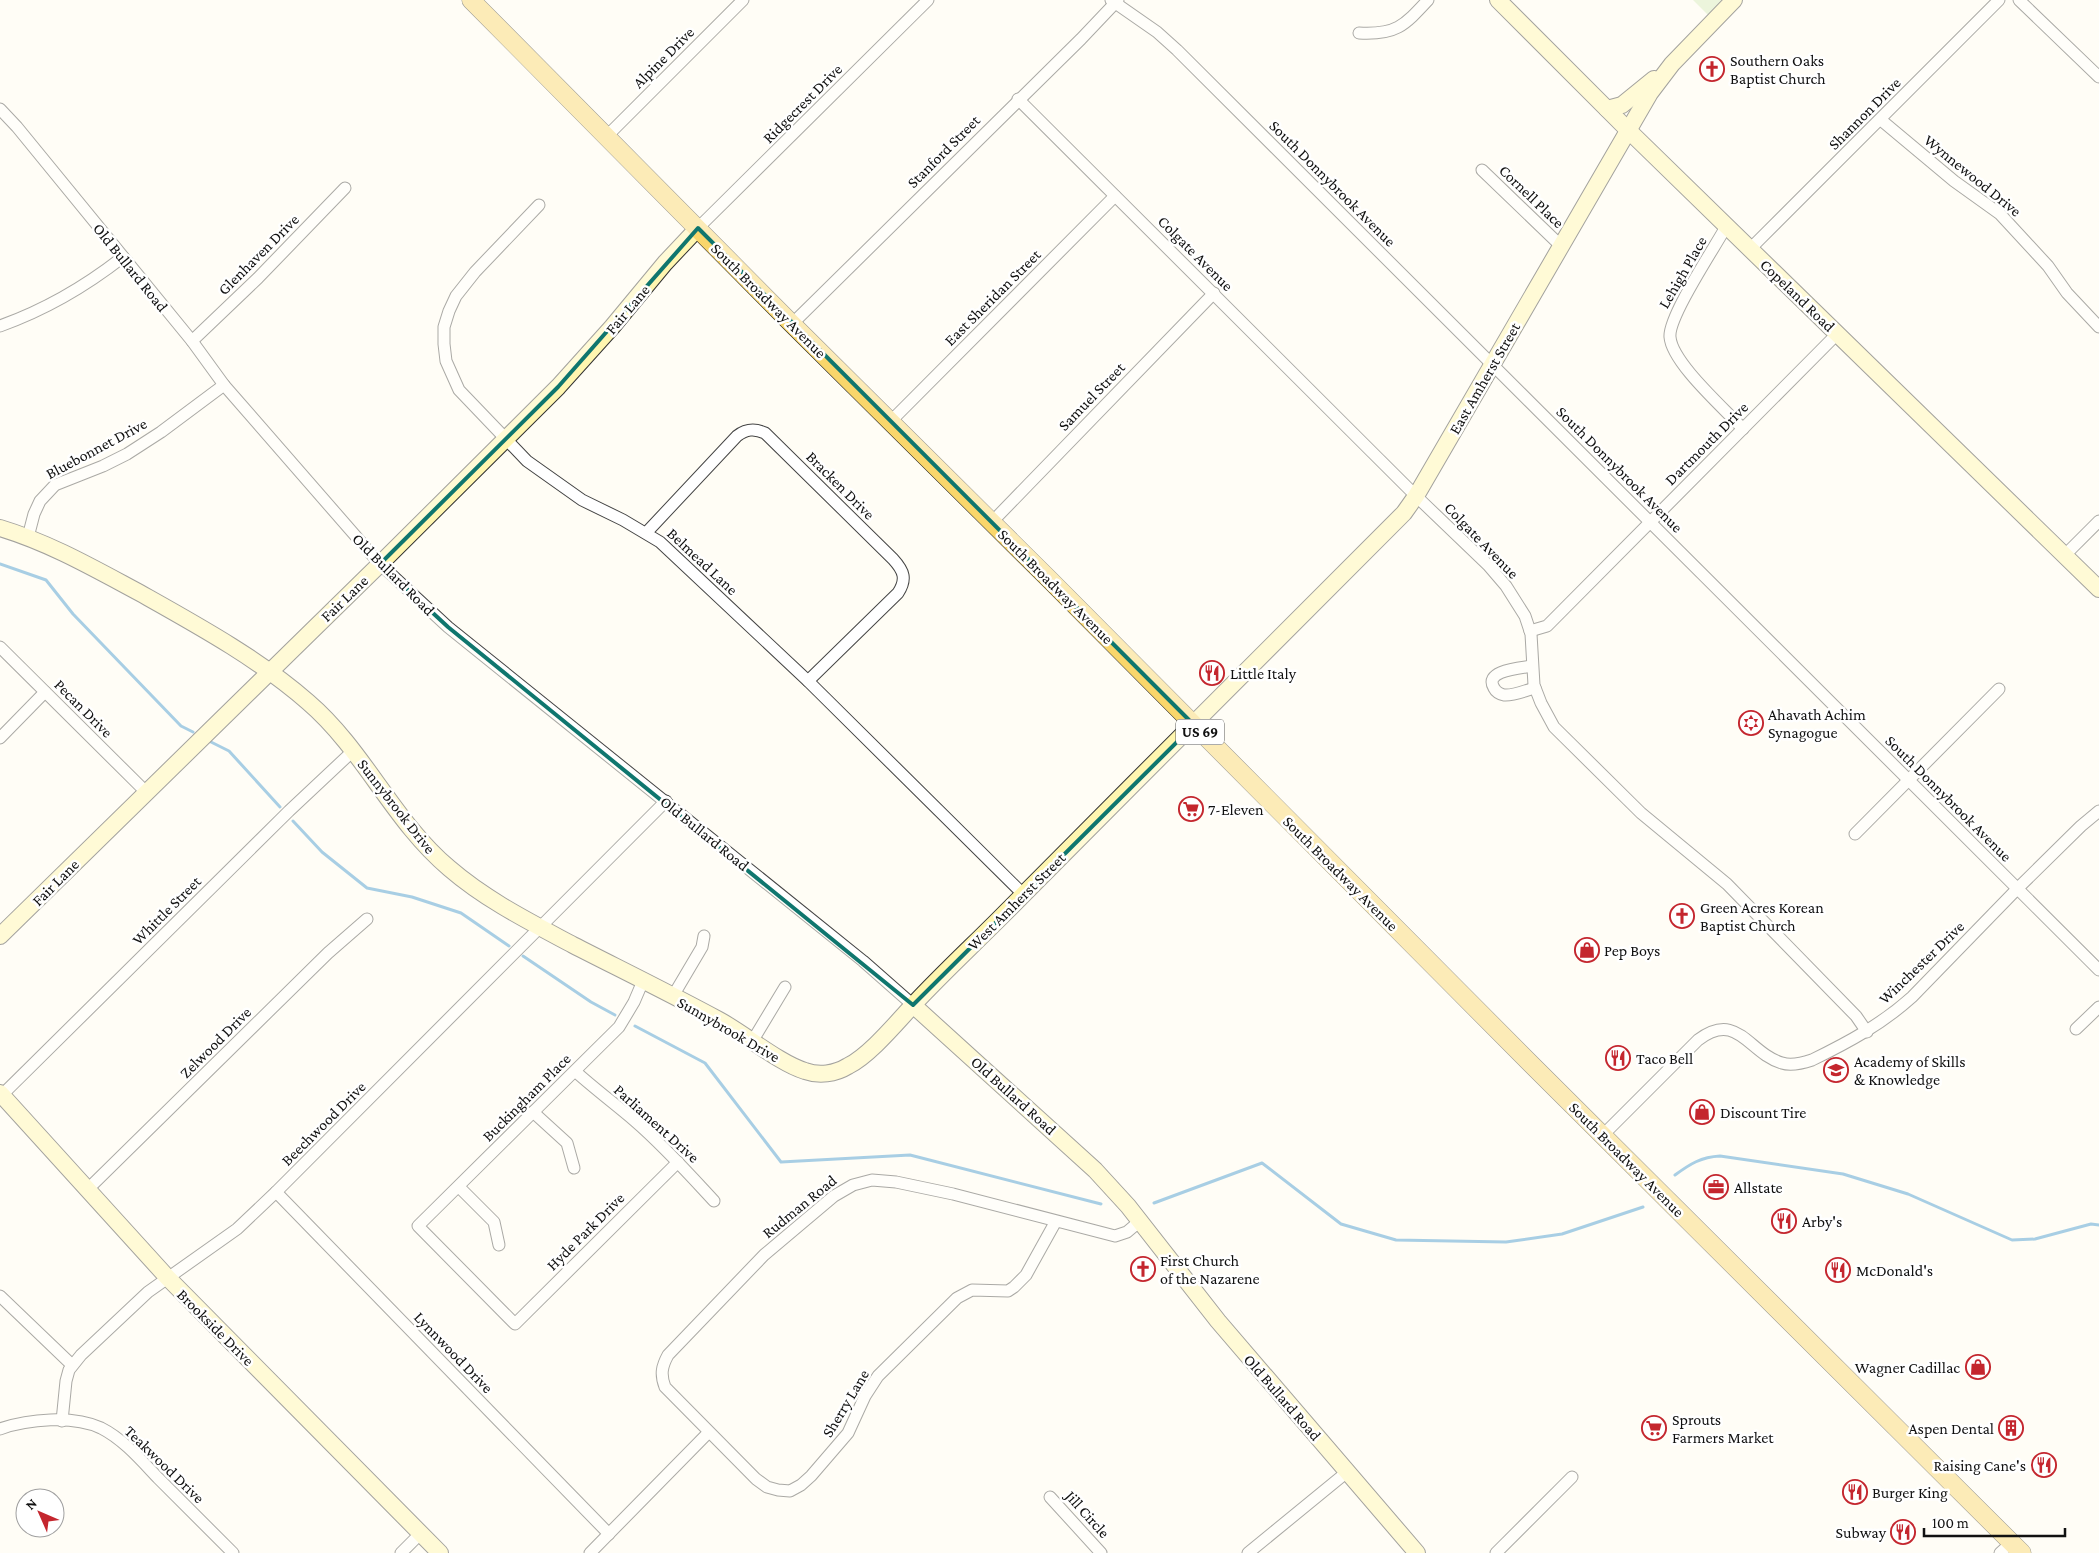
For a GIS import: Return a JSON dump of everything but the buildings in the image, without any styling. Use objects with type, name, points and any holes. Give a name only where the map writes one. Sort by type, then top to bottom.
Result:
[{"type":"main road","name":"South Broadway Avenue","points":[[471,0],[792,324],[891,420],[1603,1135],[2011,1550]]},
{"type":"street","name":"Alpine Drive","points":[[606,136],[743,0]]},
{"type":"street","name":"Ridgecrest Drive","points":[[698,228],[928,0]]},
{"type":"street","points":[[1359,33],[1379,34],[1390,32],[1402,25],[1428,0]]},
{"type":"street","name":"Copeland Road","points":[[1498,0],[1628,130],[2099,589]]},
{"type":"street","name":"East Amherst Street","points":[[1194,725],[1404,513],[1416,496],[1493,364],[1560,245],[1664,72],[1734,0]]},
{"type":"street","name":"Shannon Drive","points":[[1751,248],[1999,0]]},
{"type":"street","points":[[2018,0],[2099,77]]},
{"type":"street","name":"Stanford Street","points":[[792,324],[1018,99],[1081,39],[1115,1]]},
{"type":"street","name":"South Donnybrook Avenue","points":[[1115,1],[1157,32],[1177,50],[2099,970]]},
{"type":"street","points":[[1607,109],[1622,105],[1642,87],[1664,72]]},
{"type":"street","name":"Colgate Avenue","points":[[1018,99],[1416,496],[1479,556],[1506,586],[1525,616],[1530,631],[1535,688],[1550,720],[1564,738],[1640,813],[1727,884],[1856,1016],[1867,1032]]},
{"type":"street","name":"Old Bullard Road","points":[[0,109],[17,127],[192,341],[224,385],[380,564],[448,626],[863,961],[1095,1170],[1140,1221],[1218,1321],[1417,1553]]},
{"type":"street","name":"Wynnewood Drive","points":[[1881,120],[1954,181],[2000,214],[2048,266],[2067,293],[2099,327]]},
{"type":"street","name":"Cornell Place","points":[[1482,170],[1560,245]]},
{"type":"street","name":"Glenhaven Drive","points":[[192,341],[258,278],[345,188]]},
{"type":"street","name":"East Sheridan Street","points":[[891,420],[1115,196]]},
{"type":"street","name":"Belmead Lane","points":[[539,205],[476,272],[456,296],[448,311],[444,327],[446,361],[459,390],[527,461],[582,500],[660,542],[808,681],[1023,894]]},
{"type":"street","name":"Lehigh Place","points":[[1727,225],[1677,312],[1670,327],[1670,339],[1674,351],[1684,367],[1743,429]]},
{"type":"street","name":"Fair Lane","points":[[0,936],[380,564],[558,386],[583,360],[665,262],[698,228]]},
{"type":"street","points":[[0,326],[63,298],[94,280],[123,257]]},
{"type":"street","name":"Samuel Street","points":[[992,522],[1214,293]]},
{"type":"street","name":"Dartmouth Drive","points":[[1530,631],[1547,626],[1838,333]]},
{"type":"street","name":"Bluebonnet Drive","points":[[28,537],[34,514],[40,501],[55,485],[103,466],[139,446],[173,424],[224,385]]},
{"type":"street","name":"Bracken Drive","points":[[646,533],[737,436],[744,431],[752,429],[764,433],[893,559],[902,569],[904,577],[903,585],[898,594],[808,681]]},
{"type":"street","points":[[2065,555],[2099,521]]},
{"type":"street","name":"Sunnybrook Drive","points":[[0,528],[28,537],[78,560],[196,625],[268,672],[308,701],[354,750],[429,850],[482,894],[540,927],[753,1040],[798,1070],[818,1075],[835,1071]]},
{"type":"street","name":"Pecan Drive","points":[[0,647],[146,792]]},
{"type":"street","points":[[1532,666],[1500,673],[1494,678],[1493,684],[1496,690],[1505,695],[1535,688]]},
{"type":"street","points":[[1854,834],[1999,689]]},
{"type":"street","points":[[0,738],[46,692]]},
{"type":"street","name":"West Amherst Street","points":[[835,1071],[849,1066],[859,1058],[1194,725]]},
{"type":"street","name":"Whittle Street","points":[[1,1094],[289,811],[354,750]]},
{"type":"street","name":"Beechwood Drive","points":[[62,1421],[66,1381],[72,1365],[121,1316],[167,1277],[237,1230],[666,802]]},
{"type":"street","name":"Winchester Drive","points":[[1603,1135],[1698,1040],[1716,1030],[1727,1029],[1738,1032],[1772,1059],[1784,1064],[1812,1060],[1867,1032],[1894,1013],[1912,997],[2017,889],[2081,826],[2099,811]]},
{"type":"street","name":"Zelwood Drive","points":[[88,1190],[328,953],[367,919]]},
{"type":"street","points":[[673,996],[702,947],[704,936]]},
{"type":"street","name":"Buckingham Place","points":[[418,1226],[576,1072],[626,1017],[643,981]]},
{"type":"street","points":[[753,1040],[785,987]]},
{"type":"street","points":[[2076,1029],[2099,1007]]},
{"type":"street","name":"Parliament Drive","points":[[576,1072],[635,1121],[678,1162],[714,1201]]},
{"type":"street","name":"Brookside Drive","points":[[1,1094],[167,1277],[440,1553]]},
{"type":"street","points":[[533,1112],[567,1143],[574,1168]]},
{"type":"street","name":"Hyde Park Drive","points":[[418,1226],[515,1324],[678,1162]]},
{"type":"street","name":"Rudman Road","points":[[708,1432],[664,1387],[662,1365],[668,1355],[764,1255],[834,1196],[852,1185],[872,1180],[896,1182],[952,1194],[1115,1236],[1127,1232],[1140,1221]]},
{"type":"street","points":[[459,1187],[494,1222],[499,1245]]},
{"type":"street","name":"Lynnwood Drive","points":[[276,1192],[609,1534]]},
{"type":"street","name":"Sherry Lane","points":[[708,1432],[756,1479],[767,1487],[790,1491],[801,1485],[835,1451],[848,1433],[865,1396],[878,1376],[957,1298],[972,1290],[1008,1291],[1014,1288],[1026,1276],[1056,1221]]},
{"type":"street","points":[[0,1296],[72,1365]]},
{"type":"street","points":[[0,1428],[41,1419],[62,1421]]},
{"type":"street","name":"Teakwood Drive","points":[[62,1421],[100,1428],[117,1438],[233,1553]]},
{"type":"street","points":[[590,1553],[708,1432]]},
{"type":"street","points":[[1248,1553],[1347,1472]]},
{"type":"street","points":[[1496,1553],[1572,1477]]},
{"type":"street","name":"Jill Circle","points":[[1050,1497],[1101,1553]]},
{"type":"street","points":[[401,1553],[421,1533]]},
{"type":"highlighted area","points":[[698,228],[1194,725],[913,1005],[448,627],[380,564],[558,387]]},
{"type":"green space","points":[[1693,0],[1723,0],[1708,15]]},
{"type":"waterway","points":[[0,564],[46,580],[73,614],[181,726],[193,732]]},
{"type":"waterway","points":[[209,741],[229,751],[280,807]]},
{"type":"waterway","points":[[293,821],[322,852],[367,888],[412,897],[461,913],[509,946]]},
{"type":"waterway","points":[[523,956],[591,1002],[615,1015]]},
{"type":"waterway","points":[[635,1026],[705,1063],[781,1162],[910,1155],[1101,1204]]},
{"type":"waterway","points":[[1675,1175],[1696,1162],[1720,1156],[1843,1174],[1908,1194],[2012,1240],[2035,1239],[2091,1224],[2099,1225]]},
{"type":"waterway","points":[[1154,1203],[1262,1163],[1341,1224],[1396,1240],[1506,1242],[1562,1234],[1643,1207]]},
{"type":"place","name":"Southern Oaks Baptist Church","points":[[1712,69]]},
{"type":"place","name":"Little Italy","points":[[1212,673]]},
{"type":"place","name":"Ahavath Achim Synagogue","points":[[1751,723]]},
{"type":"place","name":"7-Eleven","points":[[1191,809]]},
{"type":"place","name":"Green Acres Korean Baptist Church","points":[[1682,916]]},
{"type":"place","name":"Pep Boys","points":[[1587,950]]},
{"type":"place","name":"Taco Bell","points":[[1618,1058]]},
{"type":"place","name":"Academy of Skills & Knowledge","points":[[1836,1070]]},
{"type":"place","name":"Discount Tire","points":[[1702,1112]]},
{"type":"place","name":"Allstate","points":[[1716,1187]]},
{"type":"place","name":"Arby's","points":[[1784,1221]]},
{"type":"place","name":"First Church of the Nazarene","points":[[1143,1269]]},
{"type":"place","name":"McDonald's","points":[[1838,1270]]},
{"type":"place","name":"Wagner Cadillac","points":[[1978,1367]]},
{"type":"place","name":"Sprouts Farmers Market","points":[[1654,1428]]},
{"type":"place","name":"Aspen Dental","points":[[2011,1428]]},
{"type":"place","name":"Raising Cane's","points":[[2044,1465]]},
{"type":"place","name":"Burger King","points":[[1855,1492]]},
{"type":"place","name":"Subway","points":[[1903,1532]]}]
